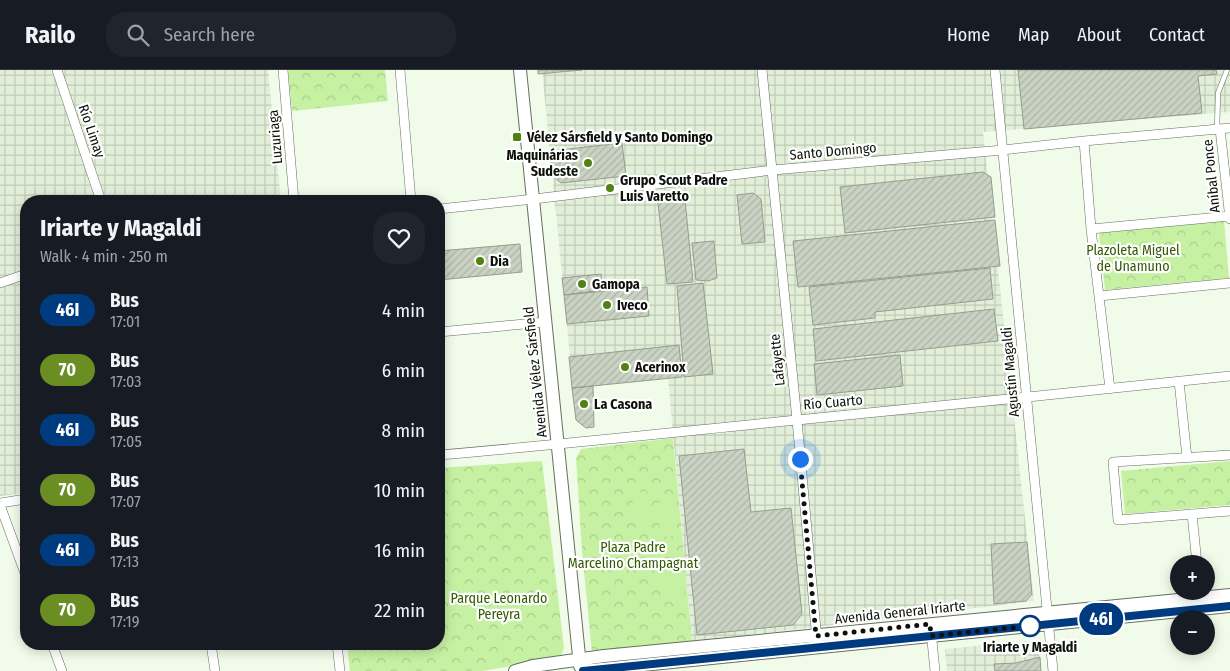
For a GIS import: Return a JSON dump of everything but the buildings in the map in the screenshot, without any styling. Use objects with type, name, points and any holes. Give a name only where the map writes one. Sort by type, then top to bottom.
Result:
[{"type":"main road","name":"Avenida Vélez Sársfield","points":[[520,70],[581,667]]},
{"type":"main road","name":"Avenida General Iriarte","points":[[1215,597],[1230,595]]},
{"type":"main road","name":"Avenida General Iriarte","points":[[514,671],[533,666],[581,667],[1048,618],[1192,600]]},
{"type":"main road","name":"Avenida General Iriarte","points":[[1204,600],[1230,606]]},
{"type":"street","name":"Río Limay","points":[[57,70],[99,195]]},
{"type":"street","name":"Luzuriaga","points":[[283,70],[293,195]]},
{"type":"street","points":[[400,70],[410,195]]},
{"type":"street","name":"Lafayette","points":[[762,70],[817,641]]},
{"type":"street","name":"Agustín Magaldi","points":[[995,70],[1053,671]]},
{"type":"street","name":"Santo Domingo","points":[[445,208],[773,170],[1230,128]]},
{"type":"street","name":"Aníbal Ponce","points":[[1218,130],[1230,218]]},
{"type":"street","points":[[1084,141],[1091,229],[1110,389]]},
{"type":"street","points":[[1091,229],[1230,218]]},
{"type":"street","points":[[0,283],[20,276]]},
{"type":"street","points":[[1099,296],[1230,283]]},
{"type":"street","points":[[445,331],[546,322]]},
{"type":"street","name":"Río Cuarto","points":[[445,454],[558,445],[1230,376]]},
{"type":"street","points":[[1180,381],[1187,458]]},
{"type":"street","points":[[1230,455],[1113,462],[1118,520],[1230,511]]},
{"type":"street","points":[[20,500],[0,504],[20,559]]},
{"type":"street","points":[[1192,514],[1196,555]]},
{"type":"street","points":[[931,630],[935,671]]},
{"type":"street","points":[[54,650],[62,671]]},
{"type":"street","points":[[212,650],[215,671]]},
{"type":"street","points":[[338,650],[340,671]]},
{"type":"lane","points":[[1218,130],[1218,93],[1227,76],[1226,70]]},
{"type":"shaded area","points":[[0,70],[268,70],[280,195],[20,195],[20,494],[0,496]]},
{"type":"shaded area","points":[[542,70],[1230,70],[1230,112],[983,132],[1034,601],[692,642],[668,378],[573,387]]},
{"type":"shaded area","points":[[1038,640],[1041,671],[947,671],[945,649]]},
{"type":"green space","points":[[288,70],[385,70],[388,101],[292,111]]},
{"type":"green space","name":"Plazoleta Miguel de Unamuno","points":[[1224,221],[1229,278],[1105,290],[1099,233]]},
{"type":"green space","name":"Plaza Padre Marcelino Champagnat","points":[[673,438],[692,642],[592,653],[582,551],[576,458],[581,449]]},
{"type":"green space","name":"Parque Leonardo Pereyra","points":[[542,461],[564,648],[560,658],[482,671],[350,671],[348,650],[445,650],[445,468]]},
{"type":"green space","points":[[1230,461],[1230,505],[1125,514],[1121,471]]},
{"type":"green space","points":[[647,491],[650,523],[635,524],[632,493]]},
{"type":"green space","points":[[674,501],[675,517],[659,519],[657,503]]},
{"type":"green space","points":[[676,520],[678,536],[661,537],[659,522]]},
{"type":"green space","points":[[681,564],[685,599],[666,602],[662,567]]},
{"type":"bus line","name":"46I","points":[[583,671],[1230,606]]},
{"type":"place","name":"Vélez Sársfield y Santo Domingo","points":[[517,137]]},
{"type":"place","name":"Maquinárias Sudeste","points":[[588,163]]},
{"type":"place","name":"Grupo Scout Padre Luis Varetto","points":[[610,188]]},
{"type":"place","name":"Dia","points":[[480,261]]},
{"type":"place","name":"Gamopa","points":[[582,284]]},
{"type":"place","name":"Iveco","points":[[607,305]]},
{"type":"place","name":"Acerinox","points":[[625,367]]},
{"type":"place","name":"La Casona","points":[[584,404]]},
{"type":"place","name":"Iriarte y Magaldi","points":[[1030,626]]},
{"type":"route","points":[[800,459],[816,636],[930,624],[931,636],[1030,626]]}]
